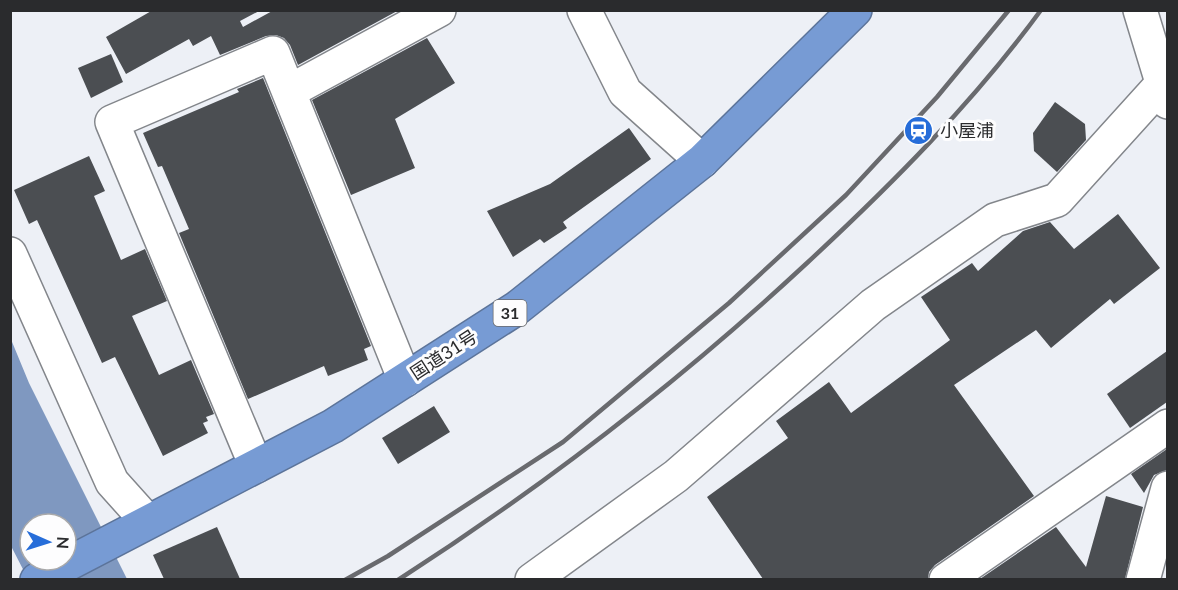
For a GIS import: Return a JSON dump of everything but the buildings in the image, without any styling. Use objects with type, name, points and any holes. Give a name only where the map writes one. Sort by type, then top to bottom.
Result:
[{"type":"highway","name":"国道31号","points":[[37,579],[333,426],[517,308],[702,161],[855,10]]},
{"type":"street","points":[[290,91],[439,10]]},
{"type":"street","points":[[584,10],[625,92],[702,161]]},
{"type":"street","points":[[532,579],[676,476],[873,305],[995,220],[1057,200],[1164,94],[1140,10]]},
{"type":"street","points":[[256,466],[112,123],[273,53],[405,380]]},
{"type":"street","points":[[10,254],[112,482],[147,521]]},
{"type":"street","points":[[946,579],[1167,426]]},
{"type":"street","points":[[1143,579],[1167,488]]},
{"type":"water","points":[[10,337],[29,383],[127,579],[28,579],[24,572],[78,572],[78,512],[18,512],[18,560],[11,546]]},
{"type":"railway","points":[[345,580],[388,556],[563,442],[729,303],[846,195],[937,97],[1009,10]]},
{"type":"railway","points":[[398,580],[506,507],[610,431],[759,307],[838,234],[930,142],[988,78],[1041,10]]},
{"type":"place","name":"小屋浦","points":[[919,131]]}]
